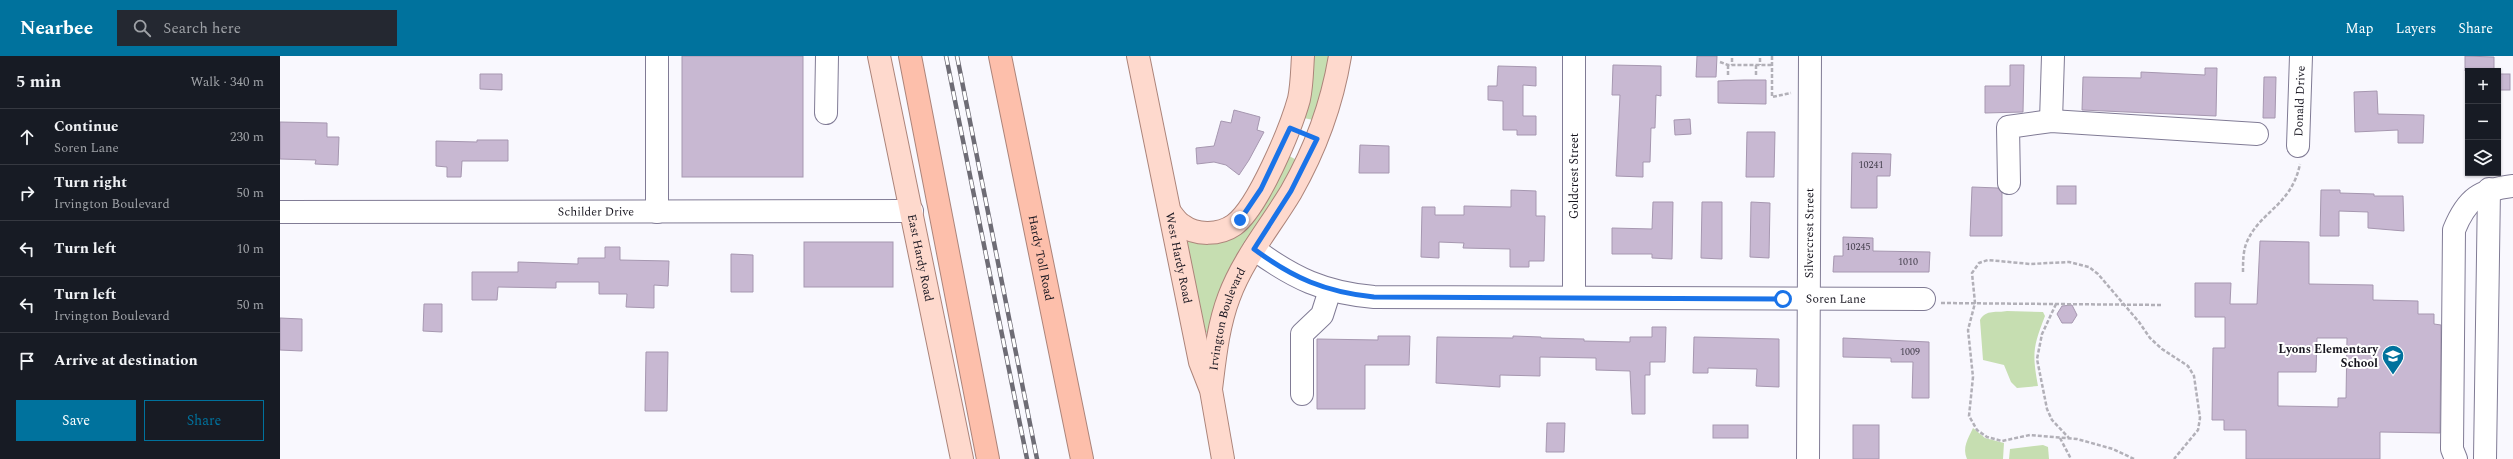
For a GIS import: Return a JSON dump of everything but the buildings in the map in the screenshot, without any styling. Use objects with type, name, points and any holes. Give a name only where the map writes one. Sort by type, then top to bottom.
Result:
[{"type":"highway","points":[[910,56],[988,459]]},
{"type":"highway","name":"Hardy Toll Road","points":[[1000,56],[1082,459]]},
{"type":"main road","name":"East Hardy Road","points":[[879,56],[962,459]]},
{"type":"main road","name":"West Hardy Road","points":[[1138,56],[1200,362],[1211,390],[1223,459]]},
{"type":"main road","points":[[1170,212],[1181,225],[1199,232],[1220,232],[1235,225],[1261,189],[1290,128],[1299,97],[1303,56]]},
{"type":"main road","name":"Irvington Boulevard","points":[[1211,390],[1221,322],[1230,296],[1254,249],[1291,191],[1317,139],[1327,113],[1340,56]]},
{"type":"main road","points":[[1290,128],[1317,139]]},
{"type":"street","points":[[657,56],[657,212]]},
{"type":"street","points":[[826,113],[827,56]]},
{"type":"street","name":"Goldcrest Street","points":[[1574,56],[1574,297]]},
{"type":"street","name":"Silvercrest Street","points":[[1808,459],[1810,56]]},
{"type":"street","name":"Donald Drive","points":[[2298,146],[2301,56]]},
{"type":"street","points":[[2052,121],[2053,60]]},
{"type":"street","points":[[2009,183],[2008,126],[2052,121],[2257,134]]},
{"type":"street","points":[[2456,459],[2452,449],[2454,230],[2465,207],[2489,188],[2513,186]]},
{"type":"street","points":[[2485,459],[2489,188]]},
{"type":"street","name":"Schilder Drive","points":[[280,212],[912,211]]},
{"type":"street","name":"Soren Lane","points":[[1254,249],[1288,272],[1330,290],[1374,297],[1924,299]]},
{"type":"street","points":[[1302,394],[1302,334],[1322,315],[1330,290]]},
{"type":"path","points":[[1772,56],[1772,97]]},
{"type":"path","points":[[1732,58],[1732,65]]},
{"type":"path","points":[[1760,58],[1760,65]]},
{"type":"path","points":[[1720,62],[1728,65],[1772,65]]},
{"type":"path","points":[[1728,65],[1728,77]]},
{"type":"path","points":[[1756,65],[1756,77]]},
{"type":"path","points":[[2243,272],[2246,243],[2258,225],[2283,201],[2298,178],[2301,160],[2298,146]]},
{"type":"path","points":[[2133,458],[2113,449],[2069,438],[2030,435],[2014,440],[1994,440],[1977,430],[1972,424],[1969,416],[1973,377],[1968,330],[1975,303],[1972,273],[1978,263],[1988,260],[2030,264],[2077,263],[2088,267],[2098,274],[2139,322],[2150,338],[2162,349],[2188,366],[2194,376],[2200,418],[2198,430],[2174,459]]},
{"type":"path","points":[[1924,299],[1928,303],[2163,305]]},
{"type":"path","points":[[2056,304],[2042,334],[2037,359],[2047,408],[2052,420],[2069,438]]},
{"type":"path","points":[[2060,437],[2071,459]]},
{"type":"green space","points":[[1312,56],[1330,56],[1326,80],[1313,120],[1304,118]]},
{"type":"green space","points":[[1289,156],[1297,160],[1210,333],[1203,332],[1186,243],[1190,239],[1202,241]]},
{"type":"green space","points":[[2007,311],[2043,312],[2045,316],[2038,335],[2034,358],[2038,386],[2017,388],[2011,382],[2004,365],[1983,360],[1980,320],[1985,314]]},
{"type":"green space","points":[[1973,428],[1985,438],[2004,443],[2003,459],[1967,459],[1965,447]]},
{"type":"green space","points":[[2043,445],[2048,447],[2049,459],[2009,459],[2010,449]]},
{"type":"railway","points":[[946,56],[1027,459]]},
{"type":"railway","points":[[957,56],[1037,459]]},
{"type":"place","name":"Lyons Elementary School","points":[[2393,376]]},
{"type":"route","points":[[1240,220],[1261,189],[1290,128],[1317,139],[1291,191],[1254,249],[1288,272],[1320,288],[1347,294],[1374,297],[1783,299]]}]
